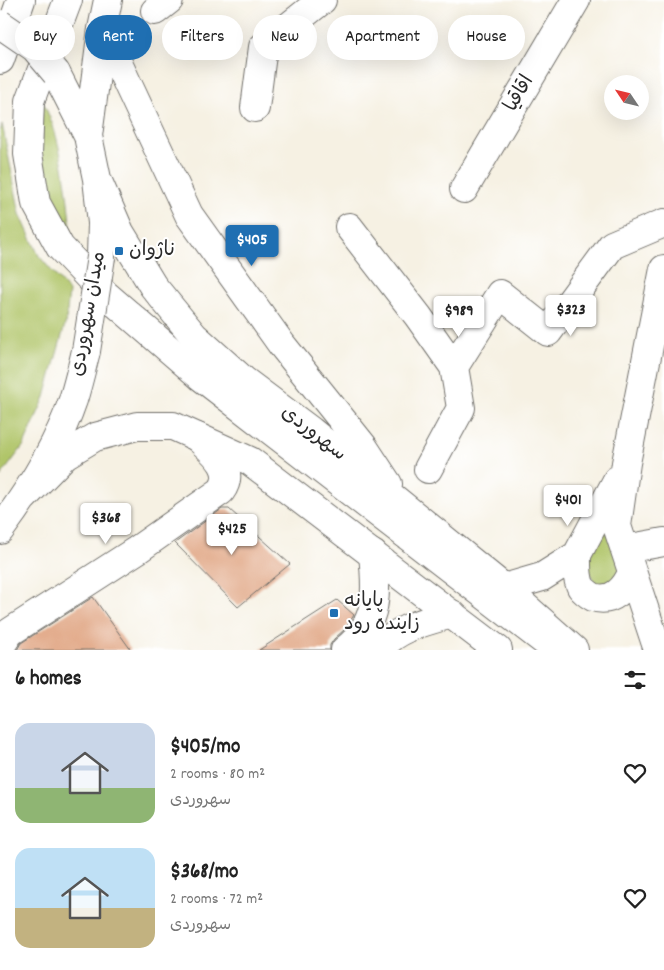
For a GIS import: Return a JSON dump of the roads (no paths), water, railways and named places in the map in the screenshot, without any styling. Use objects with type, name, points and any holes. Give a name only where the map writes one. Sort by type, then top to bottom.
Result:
[{"type":"main road","points":[[0,60],[21,0]]},
{"type":"main road","points":[[68,0],[30,101],[28,154],[36,203],[60,247],[105,294],[200,376],[556,650]]},
{"type":"main road","points":[[105,15],[108,0]]},
{"type":"main road","points":[[255,108],[263,46],[322,0]]},
{"type":"main road","name":"اقاقیا","points":[[464,189],[576,0]]},
{"type":"main road","name":"میدان سهروردی","points":[[0,24],[35,48],[56,73],[88,136],[97,178],[102,222],[101,257],[86,351],[73,400],[53,448],[23,498],[0,530]]},
{"type":"main road","points":[[88,136],[98,60]]},
{"type":"main road","points":[[116,60],[189,215],[282,345],[363,446],[400,504]]},
{"type":"main road","name":"سهروردی","points":[[97,178],[120,232],[153,286],[194,336],[243,380],[311,431],[504,588],[574,650]]},
{"type":"main road","points":[[454,368],[500,294],[548,332],[612,245],[664,222]]},
{"type":"main road","points":[[350,227],[418,316],[454,368],[461,408],[428,469]]},
{"type":"main road","points":[[658,650],[617,526],[626,463],[664,269]]},
{"type":"main road","points":[[23,498],[65,456],[95,437],[138,426],[174,426],[250,461],[498,650]]},
{"type":"main road","points":[[0,647],[10,632],[137,550],[222,491],[228,478],[226,470],[219,459],[197,437]]},
{"type":"main road","points":[[504,588],[542,577],[577,555],[626,463]]},
{"type":"main road","points":[[628,560],[664,542]]},
{"type":"main road","points":[[345,650],[367,626],[374,606],[376,586],[373,554]]},
{"type":"main road","points":[[577,555],[578,580],[582,588],[587,594],[603,599],[618,593],[629,579],[628,560]]},
{"type":"main road","points":[[379,650],[385,642],[403,631],[424,622],[452,614]]},
{"type":"place","name":"ناژوان","points":[[119,251]]},
{"type":"place","name":"پایانه زاینده رود","points":[[334,613]]}]
